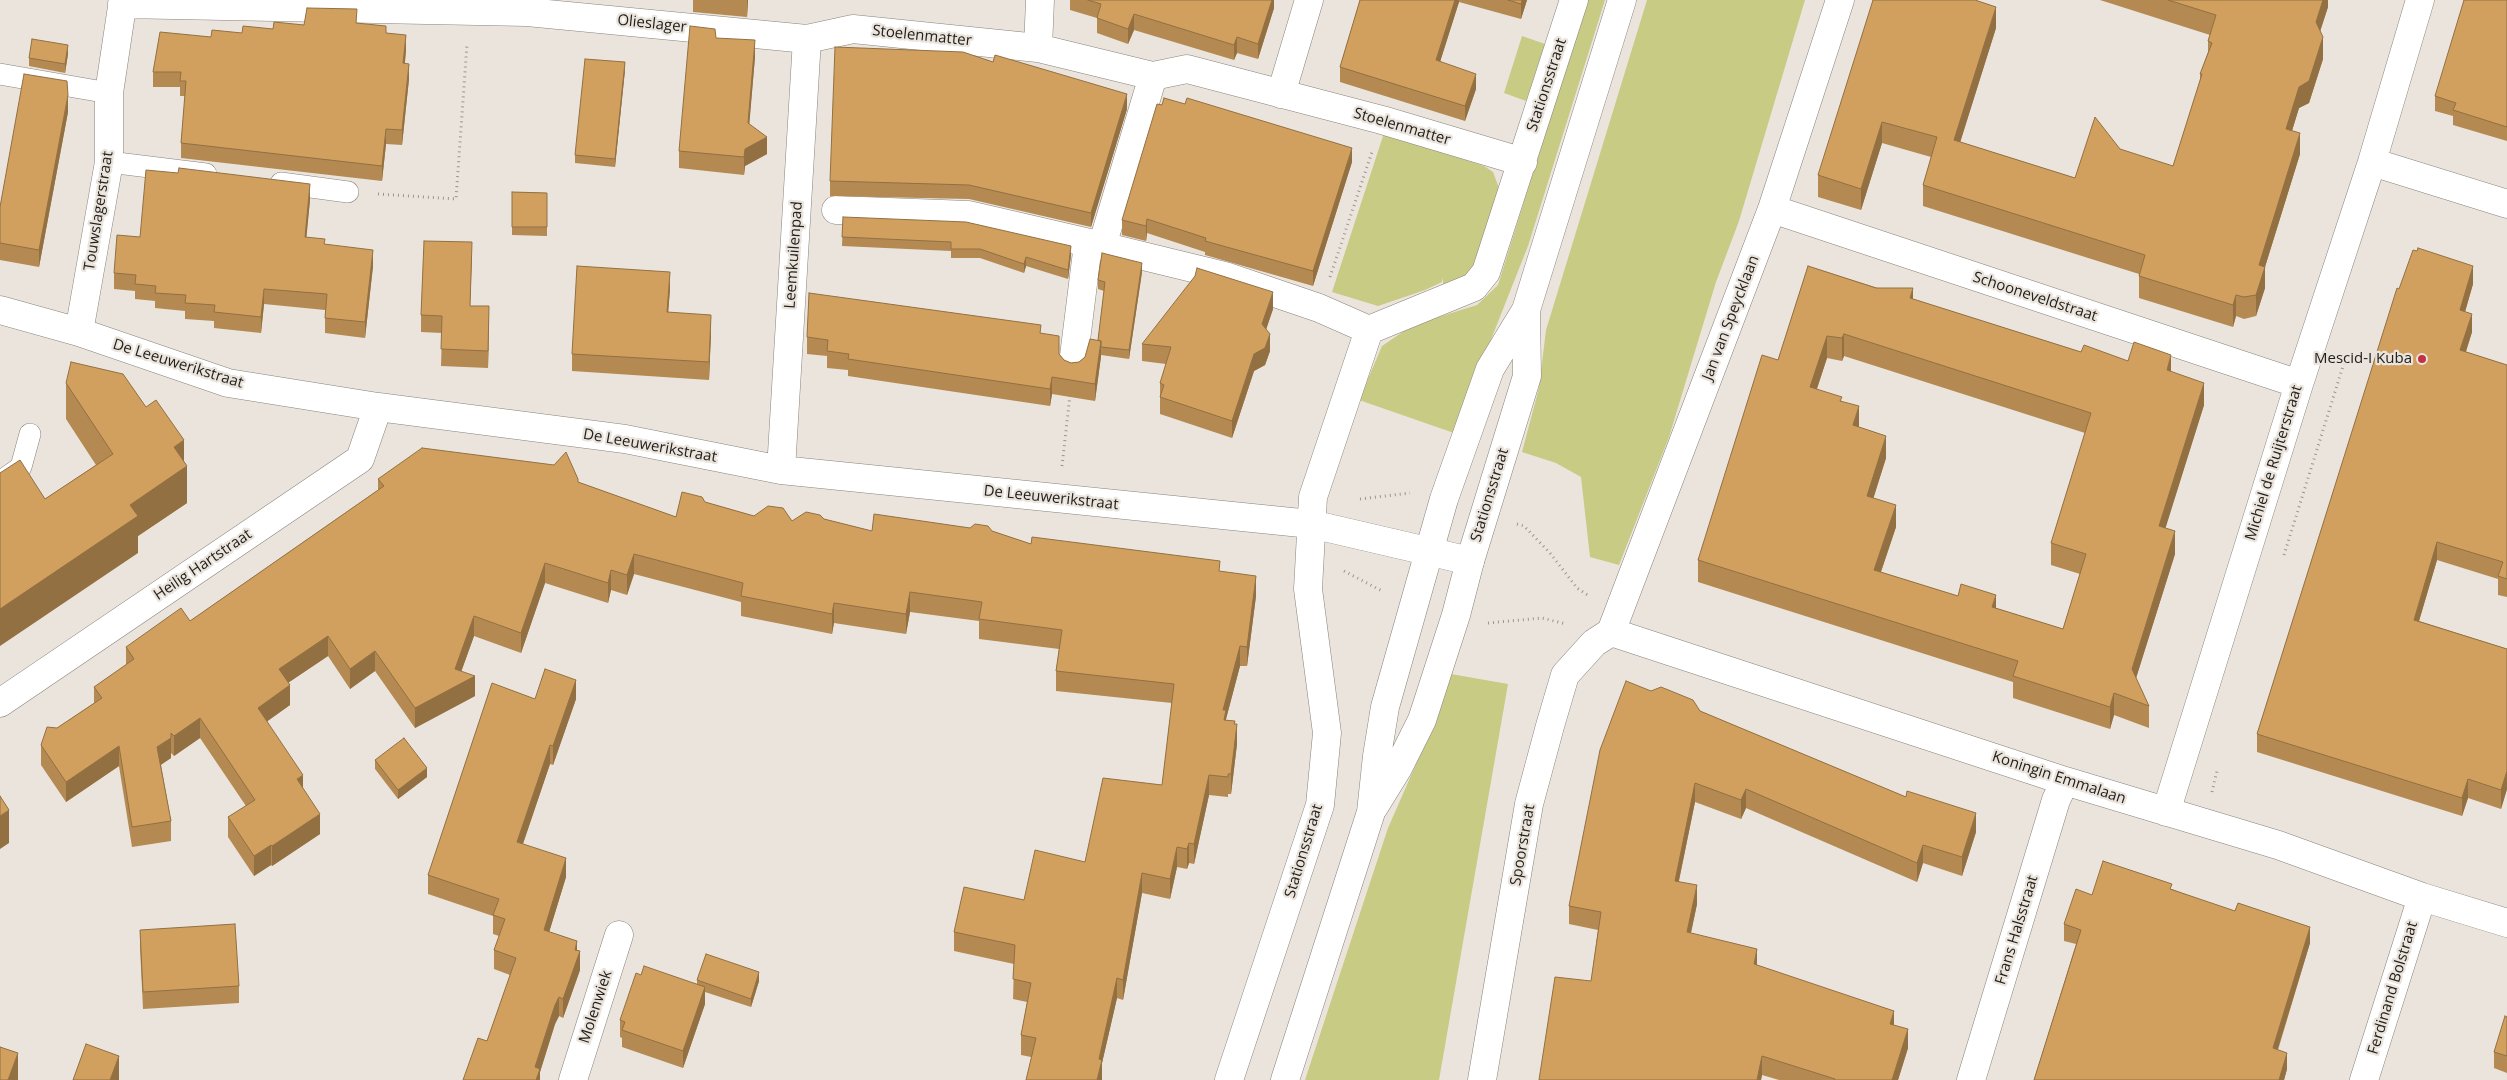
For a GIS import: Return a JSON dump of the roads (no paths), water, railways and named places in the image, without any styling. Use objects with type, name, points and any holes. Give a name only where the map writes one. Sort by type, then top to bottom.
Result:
[{"type":"street","points":[[1038,48],[1040,0]]},
{"type":"street","points":[[1281,94],[1309,0]]},
{"type":"street","name":"Stationsstraat","points":[[1369,330],[1474,287],[1486,272],[1574,0]]},
{"type":"street","name":"Stationsstraat","points":[[1285,1080],[1371,812],[1385,707],[1444,499],[1490,369],[1526,310],[1622,0]]},
{"type":"street","name":"Jan van Speycklaan","points":[[1611,632],[1772,210],[1840,0]]},
{"type":"street","name":"Michiel de Ruijterstraat","points":[[2166,812],[2298,384],[2372,162],[2420,0]]},
{"type":"street","name":"Olieslager","points":[[123,2],[469,10],[527,6],[807,39]]},
{"type":"street","name":"Touwslagerstraat","points":[[80,332],[109,162],[108,92],[123,2]]},
{"type":"street","name":"Stoelenmatter","points":[[807,39],[853,28],[1038,48],[1153,76],[1187,69],[1382,120],[1523,162]]},
{"type":"street","name":"Leemkuilenpad","points":[[780,470],[807,39]]},
{"type":"street","points":[[1073,364],[1095,245],[1153,76]]},
{"type":"street","points":[[2372,162],[2507,204]]},
{"type":"street","points":[[836,210],[968,215],[1225,276],[1319,308],[1369,330],[1313,497],[1312,524]]},
{"type":"street","name":"Schooneveldstraat","points":[[1772,210],[2298,384]]},
{"type":"street","name":"De Leeuwerikstraat","points":[[0,310],[80,332],[228,383],[378,407],[625,439],[780,470],[1312,524],[1470,561]]},
{"type":"street","name":"Stationsstraat","points":[[1371,812],[1398,768],[1422,720],[1456,615],[1470,561],[1527,376],[1526,310]]},
{"type":"street","name":"Heilig Hartstraat","points":[[0,703],[360,459],[378,407]]},
{"type":"street","name":"Stationsstraat","points":[[1229,1080],[1320,805],[1327,733],[1308,589],[1312,524]]},
{"type":"street","name":"Koningin Emmalaan","points":[[1611,632],[2065,781],[2278,845],[2422,897],[2507,923]]},
{"type":"street","name":"Spoorstraat","points":[[1482,1080],[1529,804],[1550,726],[1565,675],[1594,643],[1611,632]]},
{"type":"street","name":"Frans Halsstraat","points":[[1972,1080],[2056,800],[2065,781]]},
{"type":"street","name":"Ferdinand Bolstraat","points":[[2364,1080],[2422,897]]},
{"type":"street","name":"Molenwiek","points":[[573,1080],[619,935]]},
{"type":"lane","points":[[0,74],[108,92]]},
{"type":"lane","points":[[109,162],[228,177]]},
{"type":"lane","points":[[258,181],[348,192]]},
{"type":"lane","points":[[0,482],[21,467],[30,434]]},
{"type":"place","name":"Mescid-I Kuba","points":[[2422,359]]}]
